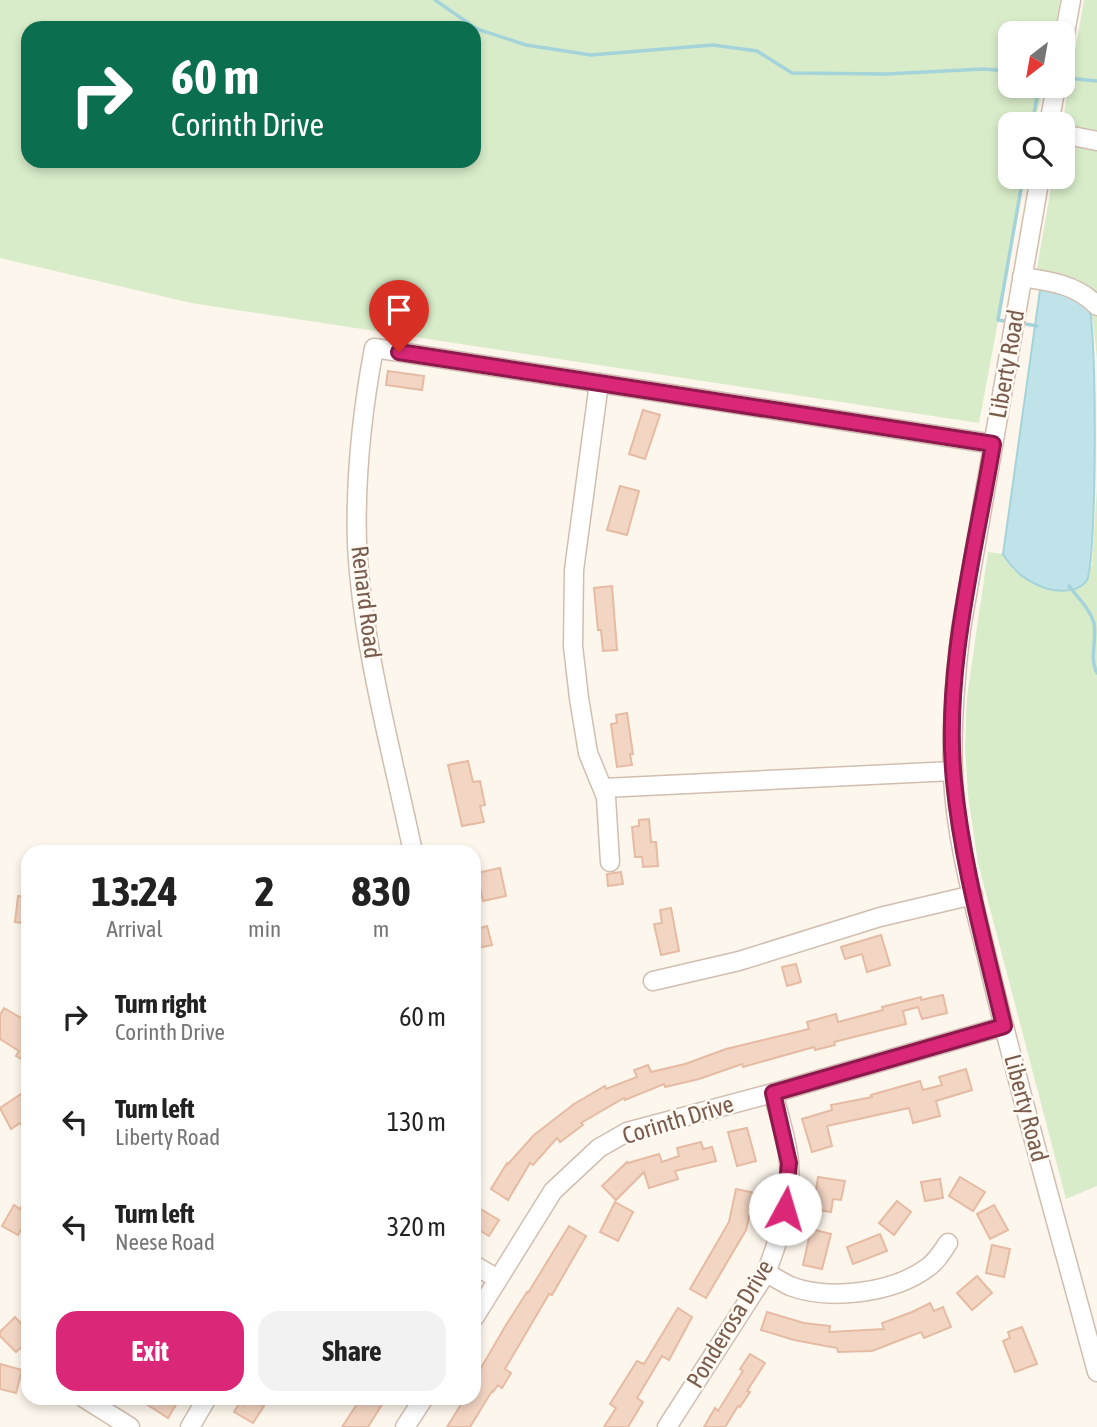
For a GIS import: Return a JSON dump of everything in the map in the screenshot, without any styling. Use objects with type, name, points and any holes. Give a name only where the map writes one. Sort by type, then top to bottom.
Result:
[{"type":"street","points":[[1067,21],[1071,0]]},
{"type":"street","points":[[1075,137],[1097,141]]},
{"type":"street","name":"Liberty Road","points":[[1038,189],[961,629],[955,676],[953,771],[959,827],[972,895],[1004,1026],[1097,1372]]},
{"type":"street","points":[[1022,277],[1069,287],[1085,295],[1097,306]]},
{"type":"street","name":"Renard Road","points":[[412,845],[369,642],[358,547],[358,465],[374,348],[598,383]]},
{"type":"street","points":[[610,862],[604,788],[597,778],[588,753],[573,646],[574,570],[598,383],[993,444]]},
{"type":"street","points":[[604,788],[953,771]]},
{"type":"street","points":[[653,981],[739,961],[880,917],[972,895]]},
{"type":"street","name":"Corinth Drive","points":[[481,1307],[553,1191],[598,1148],[627,1132],[1004,1026]]},
{"type":"street","name":"Ponderosa Drive","points":[[667,1427],[765,1273],[782,1224],[788,1194],[789,1163],[773,1093]]},
{"type":"street","points":[[765,1273],[792,1287],[821,1293],[872,1291],[897,1284],[929,1267],[948,1243]]},
{"type":"street","points":[[481,1269],[498,1279]]},
{"type":"street","points":[[95,1405],[130,1427]]},
{"type":"street","points":[[190,1427],[203,1405]]},
{"type":"street","points":[[405,1427],[419,1405]]},
{"type":"green space","points":[[0,0],[1060,0],[1056,21],[998,21],[998,98],[1040,98],[1038,112],[998,112],[998,189],[1023,189],[979,423],[191,303],[0,258]]},
{"type":"green space","points":[[1084,0],[1097,0],[1097,359],[1093,320],[1072,295],[1040,290],[1037,268],[1051,189],[1075,189],[1075,112],[1064,112],[1067,98],[1075,98],[1075,51]]},
{"type":"green space","points":[[1097,487],[1097,1186],[1066,1199],[978,863],[968,796],[965,747],[967,697],[988,552],[1003,554],[1014,571],[1092,566]]},
{"type":"water","points":[[1040,290],[1067,294],[1085,302],[1089,307],[1092,324],[1095,443],[1090,563],[1084,584],[1064,591],[1048,589],[1027,580],[1003,554]]},
{"type":"building","points":[[388,371],[424,376],[422,390],[386,385]]},
{"type":"building","points":[[643,410],[660,415],[645,459],[629,454]]},
{"type":"building","points":[[620,486],[639,491],[627,535],[607,530]]},
{"type":"building","points":[[612,586],[617,650],[603,651],[594,588]]},
{"type":"building","points":[[627,713],[632,765],[617,767],[611,724],[617,723],[616,715]]},
{"type":"building","points":[[468,761],[473,782],[480,781],[485,805],[480,806],[484,822],[462,826],[448,765]]},
{"type":"building","points":[[649,819],[651,842],[656,842],[658,866],[643,867],[642,857],[635,857],[632,827],[639,826],[639,820]]},
{"type":"building","points":[[500,868],[506,896],[483,901],[481,872]]},
{"type":"building","points":[[621,872],[623,884],[608,886],[607,874]]},
{"type":"building","points":[[18,896],[21,896],[21,923],[15,922]]},
{"type":"building","points":[[671,908],[679,951],[661,955],[654,924],[662,923],[660,910]]},
{"type":"building","points":[[487,926],[492,945],[481,947],[481,928]]},
{"type":"building","points":[[881,935],[890,965],[867,972],[862,954],[845,959],[841,947]]},
{"type":"building","points":[[796,964],[801,982],[787,986],[782,967]]},
{"type":"building","points":[[943,995],[947,1013],[922,1019],[918,1007],[903,1011],[906,1024],[834,1042],[835,1045],[815,1050],[814,1047],[743,1067],[742,1064],[699,1079],[665,1087],[664,1084],[625,1100],[624,1098],[581,1123],[583,1125],[560,1142],[557,1138],[533,1165],[530,1163],[508,1200],[491,1189],[507,1163],[534,1135],[574,1104],[605,1086],[606,1089],[637,1077],[634,1070],[648,1065],[651,1072],[685,1064],[726,1049],[809,1029],[807,1022],[836,1014],[838,1022],[883,1010],[882,1007],[921,997],[921,1000]]},
{"type":"building","points":[[4,1008],[21,1018],[21,1059],[16,1056],[19,1051],[0,1039],[0,1015]]},
{"type":"building","points":[[966,1069],[972,1090],[936,1101],[940,1116],[913,1123],[909,1108],[827,1126],[832,1146],[812,1152],[802,1119],[832,1110],[831,1105],[872,1097],[871,1095],[920,1081],[923,1090],[942,1085],[939,1077]]},
{"type":"building","points":[[21,1094],[21,1124],[11,1129],[0,1108]]},
{"type":"building","points":[[747,1128],[756,1161],[737,1166],[728,1132]]},
{"type":"building","points":[[701,1142],[703,1149],[712,1147],[716,1161],[675,1171],[678,1179],[649,1188],[644,1172],[616,1200],[602,1186],[627,1162],[659,1154],[662,1162],[679,1156],[677,1148]]},
{"type":"building","points":[[818,1177],[845,1181],[841,1200],[833,1199],[831,1212],[813,1209]]},
{"type":"building","points":[[960,1177],[985,1192],[973,1211],[949,1196]]},
{"type":"building","points":[[940,1179],[943,1198],[925,1201],[921,1182]]},
{"type":"building","points":[[736,1189],[755,1193],[746,1230],[706,1298],[690,1289],[729,1222]]},
{"type":"building","points":[[897,1201],[911,1212],[894,1235],[879,1223]]},
{"type":"building","points":[[615,1202],[633,1212],[618,1241],[600,1232]]},
{"type":"building","points":[[14,1205],[20,1209],[21,1230],[18,1235],[2,1226]]},
{"type":"building","points":[[994,1205],[1008,1230],[990,1239],[977,1214]]},
{"type":"building","points":[[481,1209],[499,1220],[489,1236],[481,1231]]},
{"type":"building","points":[[569,1226],[586,1236],[505,1369],[511,1373],[502,1388],[498,1385],[492,1391],[470,1427],[447,1427],[461,1405],[481,1405],[481,1368]]},
{"type":"building","points":[[811,1229],[831,1234],[822,1269],[803,1265]]},
{"type":"building","points":[[880,1234],[887,1251],[853,1264],[847,1247]]},
{"type":"building","points":[[992,1245],[1010,1249],[1004,1277],[986,1273]]},
{"type":"building","points":[[977,1276],[992,1293],[972,1310],[957,1293]]},
{"type":"building","points":[[930,1303],[934,1311],[943,1307],[951,1327],[924,1338],[921,1332],[872,1351],[838,1352],[837,1348],[794,1340],[761,1330],[767,1312],[804,1323],[830,1326],[829,1332],[884,1329],[882,1323]]},
{"type":"building","points":[[678,1308],[692,1317],[669,1360],[662,1356],[637,1398],[643,1402],[628,1427],[604,1427],[616,1408],[610,1404],[637,1361],[644,1364]]},
{"type":"building","points":[[15,1317],[21,1323],[21,1347],[16,1352],[0,1336],[0,1332]]},
{"type":"building","points":[[1022,1327],[1037,1364],[1015,1372],[1003,1341],[1010,1338],[1008,1332]]},
{"type":"building","points":[[750,1354],[765,1363],[747,1391],[750,1392],[725,1427],[704,1427],[715,1408],[718,1411],[743,1371],[740,1369]]},
{"type":"building","points":[[0,1364],[21,1370],[16,1393],[0,1389]]},
{"type":"building","points":[[148,1405],[176,1405],[168,1418]]},
{"type":"building","points":[[238,1405],[264,1406],[253,1423],[234,1412]]},
{"type":"building","points":[[356,1405],[382,1405],[368,1427],[342,1427]]},
{"type":"waterway","points":[[435,0],[465,21]]},
{"type":"waterway","points":[[481,30],[526,45],[591,55],[713,45],[757,51],[792,73],[886,74],[998,70]]},
{"type":"waterway","points":[[1075,79],[1097,81]]},
{"type":"waterway","points":[[1034,112],[1037,98]]},
{"type":"waterway","points":[[1004,321],[998,320],[1021,189]]},
{"type":"waterway","points":[[1026,324],[1037,326]]},
{"type":"waterway","points":[[1069,586],[1087,608],[1094,623],[1094,661],[1097,673]]},
{"type":"route","points":[[399,352],[993,444],[955,676],[953,779],[972,895],[1004,1026],[773,1093],[789,1163],[785,1209]]}]
